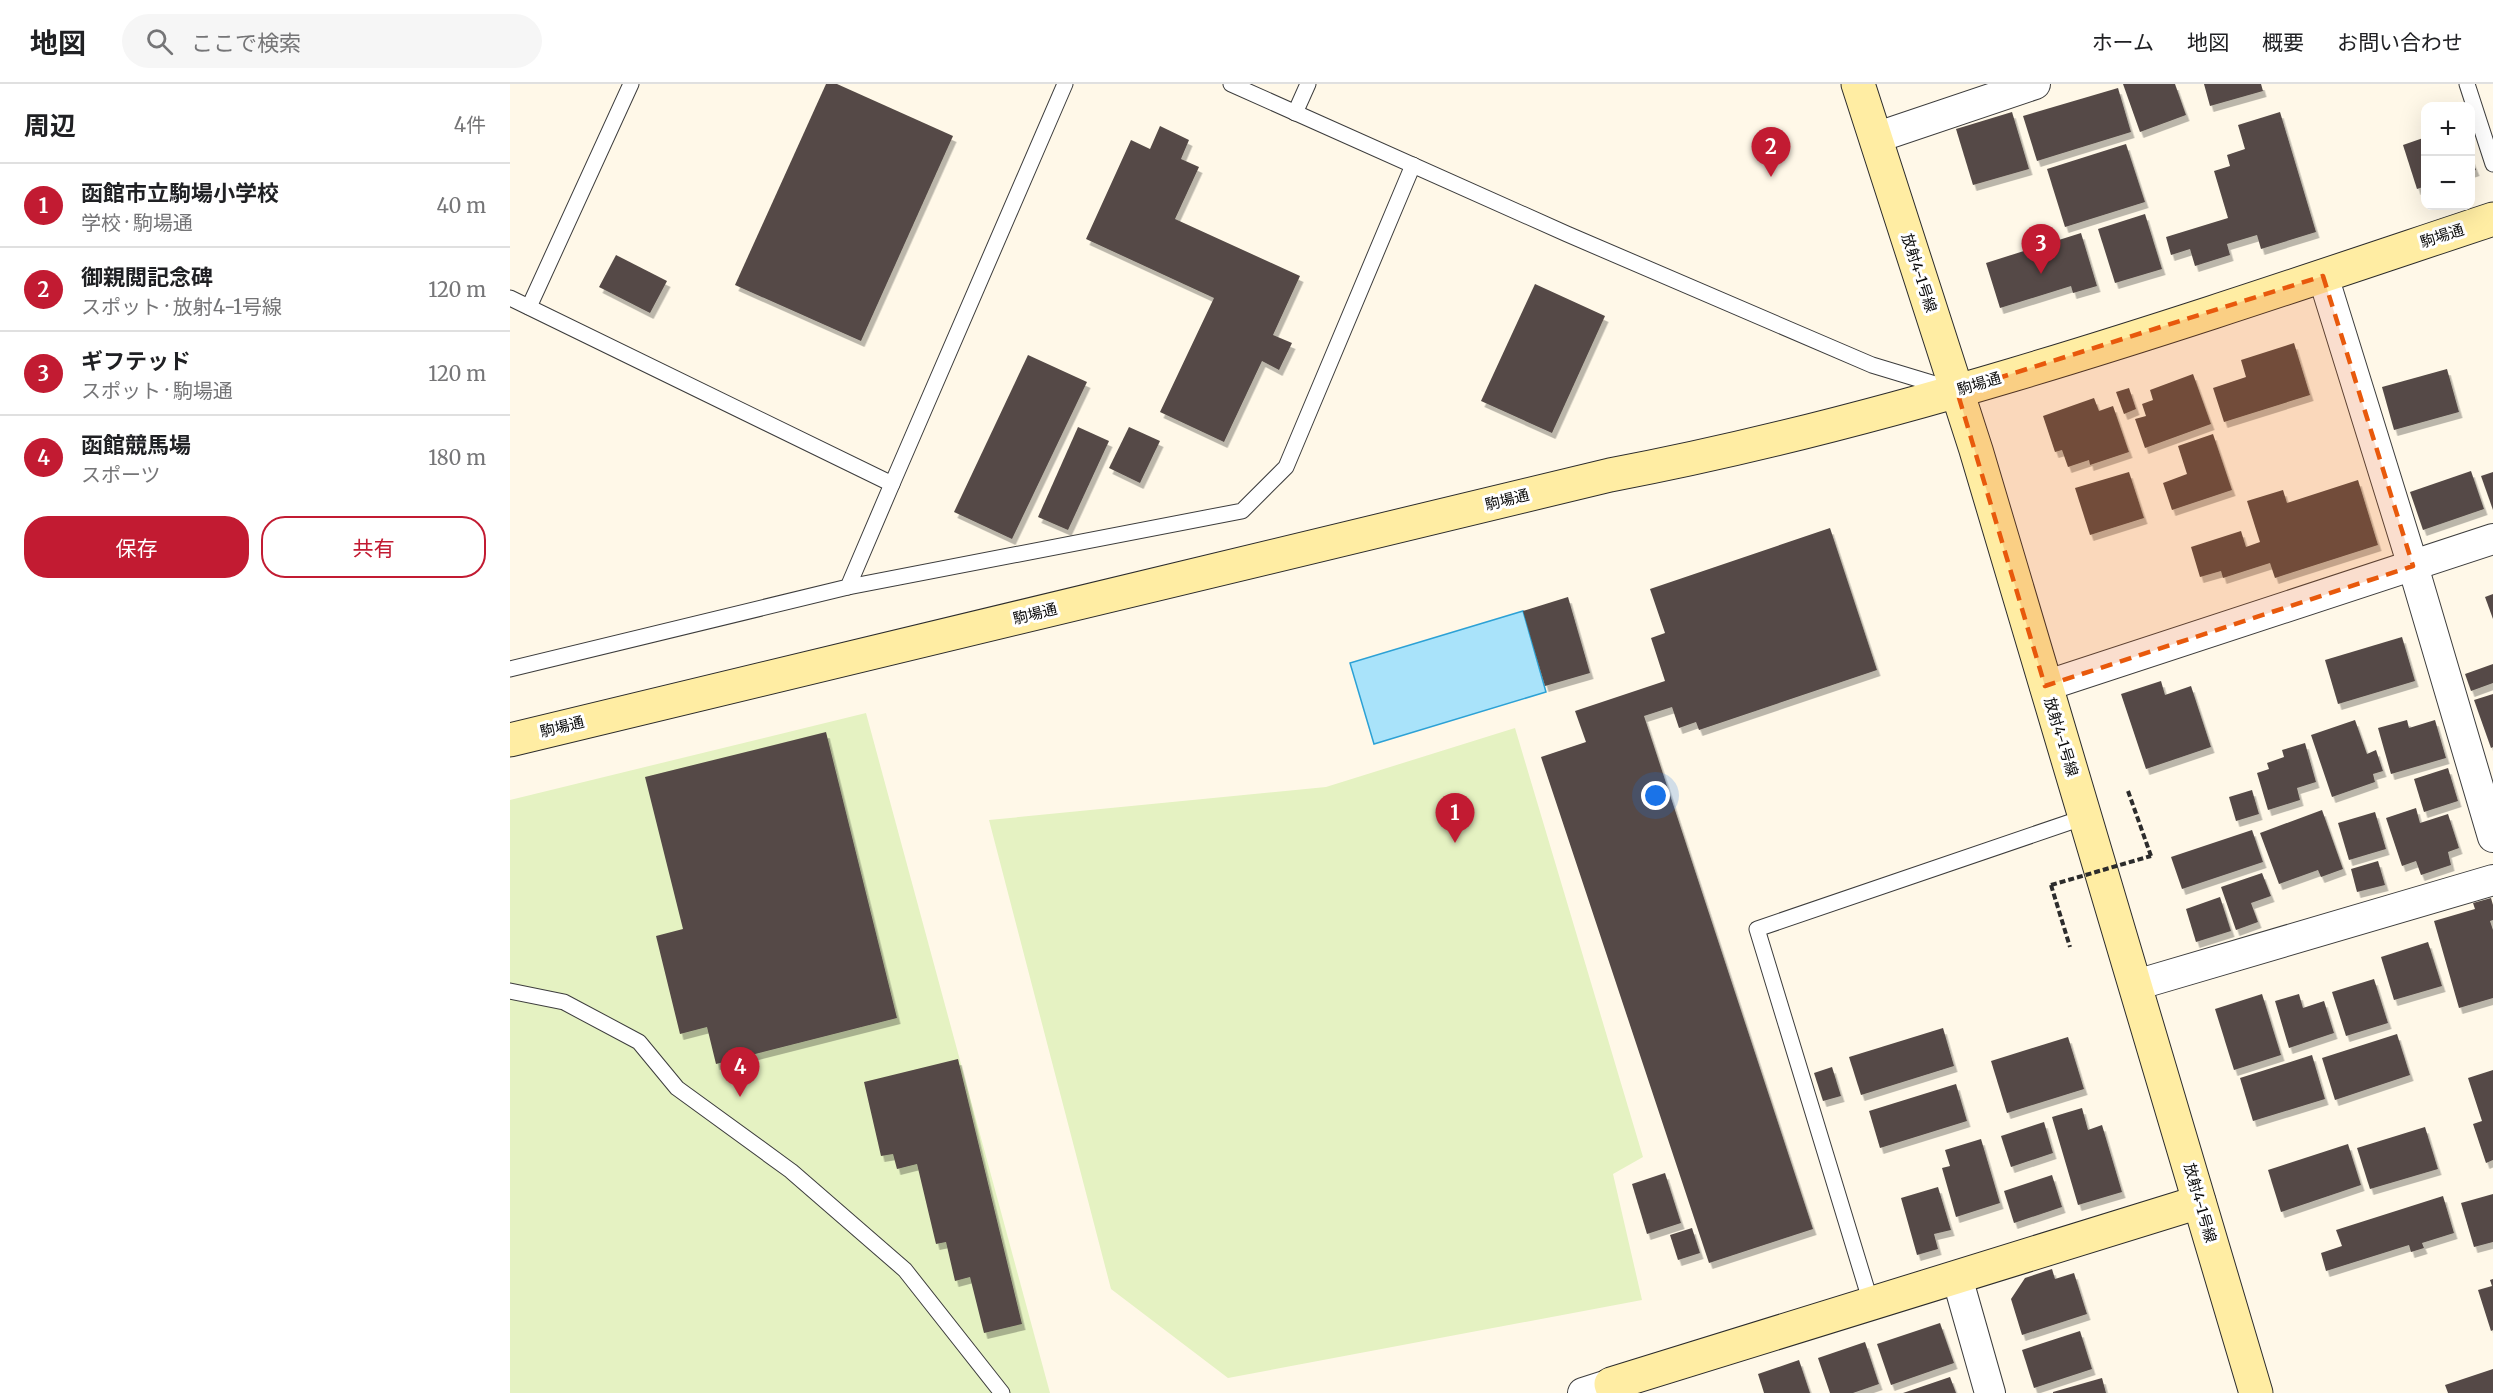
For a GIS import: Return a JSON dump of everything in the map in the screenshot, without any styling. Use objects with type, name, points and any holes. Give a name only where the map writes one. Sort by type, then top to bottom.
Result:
[{"type":"street","name":"放射4-1号線","points":[[1858,84],[1957,391],[2256,1393]]},
{"type":"street","points":[[1875,138],[2035,84]]},
{"type":"street","name":"駒場通","points":[[510,740],[1610,476],[1706,457],[1861,419],[2323,276],[2493,219]]},
{"type":"street","points":[[2323,276],[2414,566],[2493,837]]},
{"type":"street","points":[[2045,686],[2493,539]]},
{"type":"street","points":[[2136,985],[2493,880]]},
{"type":"street","points":[[1603,1390],[1871,1303],[2199,1202]]},
{"type":"street","points":[[1957,1277],[1990,1393]]},
{"type":"lane","points":[[529,307],[631,84]]},
{"type":"lane","points":[[848,586],[1065,84]]},
{"type":"lane","points":[[1231,84],[1567,234],[1872,365],[1957,391]]},
{"type":"lane","points":[[1295,113],[1308,84]]},
{"type":"lane","points":[[2467,84],[2493,164]]},
{"type":"lane","points":[[510,669],[848,586],[1242,511],[1286,466],[1413,165]]},
{"type":"lane","points":[[510,298],[892,484]]},
{"type":"lane","points":[[1871,1303],[1757,928],[2085,817]]},
{"type":"lane","points":[[510,991],[564,1002],[639,1042],[677,1088],[791,1171],[905,1270],[1002,1393]]},
{"type":"path","points":[[2070,947],[2051,885],[2151,856],[2128,791]]},
{"type":"highlighted area","points":[[2323,276],[2413,566],[2045,686],[1957,391]]},
{"type":"green space","points":[[866,713],[1050,1393],[510,1393],[510,800]]},
{"type":"green space","points":[[1515,728],[1643,1157],[1613,1174],[1642,1300],[1228,1378],[1111,1289],[989,820],[1326,787]]},
{"type":"water","points":[[1523,611],[1546,692],[1374,744],[1350,663]]},
{"type":"building","points":[[826,84],[837,84],[953,136],[861,341],[735,285]]},
{"type":"building","points":[[2123,84],[2175,84],[2186,115],[2140,132]]},
{"type":"building","points":[[2204,84],[2261,84],[2263,91],[2210,106]]},
{"type":"building","points":[[2118,88],[2131,132],[2037,161],[2023,116]]},
{"type":"building","points":[[2012,112],[2029,169],[1973,185],[1956,129]]},
{"type":"building","points":[[2280,112],[2316,232],[2261,249],[2257,235],[2227,244],[2230,255],[2195,266],[2190,249],[2171,255],[2166,237],[2228,218],[2214,171],[2230,166],[2227,155],[2245,149],[2238,125]]},
{"type":"building","points":[[1160,126],[1189,140],[1181,159],[1199,167],[1175,219],[1300,276],[1273,335],[1292,343],[1279,370],[1262,361],[1224,442],[1160,412],[1214,298],[1086,239],[1131,140],[1150,149]]},
{"type":"building","points":[[2421,139],[2421,188],[2417,189],[2403,145]]},
{"type":"building","points":[[2126,144],[2145,202],[2065,227],[2047,169]]},
{"type":"building","points":[[2145,214],[2162,269],[2115,283],[2098,229]]},
{"type":"building","points":[[2081,233],[2097,286],[2073,293],[2071,286],[2000,308],[1986,263]]},
{"type":"building","points":[[616,255],[667,281],[650,313],[599,287]]},
{"type":"building","points":[[1535,284],[1605,316],[1552,433],[1481,401]]},
{"type":"building","points":[[2294,343],[2310,395],[2224,422],[2213,388],[2246,377],[2241,360]]},
{"type":"building","points":[[1028,355],[1087,382],[1012,539],[954,512]]},
{"type":"building","points":[[2447,369],[2459,412],[2394,430],[2382,387]]},
{"type":"building","points":[[2193,374],[2211,424],[2145,448],[2135,419],[2146,416],[2142,404],[2153,400],[2150,390]]},
{"type":"building","points":[[2129,388],[2136,409],[2124,414],[2116,392]]},
{"type":"building","points":[[2094,398],[2099,411],[2113,406],[2129,452],[2090,465],[2089,460],[2068,467],[2062,450],[2055,452],[2043,416]]},
{"type":"building","points":[[1078,427],[1109,441],[1068,530],[1038,517]]},
{"type":"building","points":[[1129,427],[1160,441],[1140,483],[1109,468]]},
{"type":"building","points":[[2213,434],[2232,490],[2172,510],[2163,483],[2187,474],[2178,446]]},
{"type":"building","points":[[2471,471],[2484,509],[2423,530],[2410,492]]},
{"type":"building","points":[[2129,472],[2144,518],[2090,535],[2075,488]]},
{"type":"building","points":[[2493,472],[2493,510],[2481,476]]},
{"type":"building","points":[[2358,480],[2378,545],[2275,578],[2270,563],[2223,578],[2221,571],[2200,577],[2191,547],[2241,531],[2246,547],[2260,542],[2247,501],[2283,490],[2287,503]]},
{"type":"building","points":[[1830,528],[1877,670],[1699,730],[1696,722],[1679,728],[1672,707],[1644,716],[1813,1229],[1709,1263],[1541,757],[1586,742],[1575,711],[1665,681],[1651,638],[1665,633],[1650,589]]},
{"type":"building","points":[[2493,594],[2493,619],[2485,597]]},
{"type":"building","points":[[1568,597],[1590,673],[1545,686],[1523,611]]},
{"type":"building","points":[[2402,637],[2415,681],[2338,704],[2325,660]]},
{"type":"building","points":[[2493,664],[2493,683],[2471,691],[2465,674]]},
{"type":"building","points":[[2161,681],[2165,695],[2191,686],[2211,747],[2146,769],[2121,694]]},
{"type":"building","points":[[2493,694],[2493,747],[2491,748],[2474,700]]},
{"type":"building","points":[[2355,720],[2367,754],[2376,750],[2383,771],[2373,774],[2375,782],[2332,797],[2311,735]]},
{"type":"building","points":[[2407,720],[2409,728],[2435,720],[2446,758],[2391,774],[2378,728]]},
{"type":"building","points":[[826,732],[897,1018],[716,1064],[707,1027],[680,1034],[656,936],[683,929],[645,777]]},
{"type":"building","points":[[2305,743],[2316,782],[2297,788],[2300,800],[2268,810],[2257,773],[2269,769],[2267,763],[2284,757],[2282,750]]},
{"type":"building","points":[[2448,768],[2458,801],[2424,812],[2414,779]]},
{"type":"building","points":[[2252,790],[2259,814],[2236,821],[2229,797]]},
{"type":"building","points":[[2416,808],[2420,823],[2448,814],[2459,848],[2448,852],[2451,865],[2421,875],[2416,861],[2402,866],[2386,818]]},
{"type":"building","points":[[2322,810],[2343,869],[2321,877],[2318,870],[2279,884],[2260,833]]},
{"type":"building","points":[[2375,812],[2386,849],[2349,860],[2338,823]]},
{"type":"building","points":[[2252,830],[2263,862],[2182,889],[2171,857]]},
{"type":"building","points":[[2378,861],[2385,885],[2357,892],[2351,869]]},
{"type":"building","points":[[2262,873],[2271,896],[2251,903],[2258,922],[2236,930],[2221,887]]},
{"type":"building","points":[[2220,897],[2231,931],[2196,942],[2186,909]]},
{"type":"building","points":[[2491,898],[2493,905],[2493,920],[2490,921],[2493,930],[2493,998],[2459,1008],[2434,921],[2475,909],[2473,903]]},
{"type":"building","points":[[2428,942],[2442,986],[2394,1000],[2381,957]]},
{"type":"building","points":[[2374,979],[2388,1023],[2346,1036],[2332,992]]},
{"type":"building","points":[[2262,994],[2281,1055],[2234,1070],[2215,1009]]},
{"type":"building","points":[[2299,994],[2303,1008],[2324,1001],[2334,1033],[2289,1048],[2275,1001]]},
{"type":"building","points":[[1943,1028],[1954,1066],[1861,1095],[1849,1057]]},
{"type":"building","points":[[2397,1034],[2410,1075],[2335,1100],[2322,1058]]},
{"type":"building","points":[[2068,1037],[2084,1089],[2007,1113],[1991,1061]]},
{"type":"building","points":[[2312,1055],[2325,1099],[2253,1121],[2240,1078]]},
{"type":"building","points":[[958,1059],[1022,1324],[984,1333],[970,1277],[955,1281],[946,1242],[936,1244],[917,1164],[897,1169],[893,1154],[881,1156],[864,1082]]},
{"type":"building","points":[[1832,1067],[1841,1096],[1823,1101],[1814,1073]]},
{"type":"building","points":[[2493,1070],[2493,1160],[2486,1163],[2473,1124],[2482,1121],[2468,1078]]},
{"type":"building","points":[[1956,1084],[1967,1121],[1880,1148],[1869,1111]]},
{"type":"building","points":[[2082,1108],[2088,1130],[2102,1125],[2122,1192],[2078,1205],[2052,1117]]},
{"type":"building","points":[[2044,1122],[2053,1153],[2011,1167],[2001,1136]]},
{"type":"building","points":[[2425,1127],[2438,1169],[2370,1189],[2357,1148]]},
{"type":"building","points":[[1981,1139],[2000,1203],[1956,1217],[1942,1168],[1950,1166],[1945,1150]]},
{"type":"building","points":[[2348,1144],[2361,1185],[2281,1212],[2268,1170]]},
{"type":"building","points":[[1665,1173],[1681,1223],[1647,1234],[1632,1184]]},
{"type":"building","points":[[2052,1175],[2062,1207],[2014,1223],[2004,1191]]},
{"type":"building","points":[[1938,1187],[1951,1230],[1934,1234],[1938,1249],[1917,1255],[1901,1198]]},
{"type":"building","points":[[2493,1194],[2493,1242],[2474,1247],[2461,1203]]},
{"type":"building","points":[[2443,1196],[2454,1233],[2422,1243],[2424,1248],[2411,1252],[2409,1245],[2326,1271],[2321,1253],[2342,1246],[2336,1230]]},
{"type":"building","points":[[1692,1228],[1700,1253],[1678,1260],[1670,1235]]},
{"type":"building","points":[[2052,1269],[2055,1279],[2074,1273],[2087,1314],[2022,1335],[2011,1299],[2025,1278]]},
{"type":"building","points":[[2493,1279],[2493,1330],[2491,1331],[2478,1290],[2492,1286],[2490,1280]]},
{"type":"building","points":[[1940,1323],[1954,1363],[1891,1385],[1877,1344]]},
{"type":"building","points":[[2080,1331],[2092,1369],[2034,1388],[2022,1350]]},
{"type":"building","points":[[1865,1342],[1879,1384],[1853,1393],[1830,1393],[1818,1358]]},
{"type":"building","points":[[1799,1360],[1810,1393],[1764,1393],[1758,1374]]},
{"type":"building","points":[[2493,1369],[2493,1393],[2448,1393],[2445,1385]]},
{"type":"building","points":[[1950,1377],[1956,1393],[1903,1393]]},
{"type":"building","points":[[2102,1378],[2106,1393],[2053,1393],[2053,1392]]},
{"type":"place","name":"御親閲記念碑","points":[[1771,177]]},
{"type":"place","name":"ギフテッド","points":[[2041,274]]},
{"type":"place","name":"函館市立駒場小学校","points":[[1455,843]]},
{"type":"place","name":"函館競馬場","points":[[740,1097]]}]
